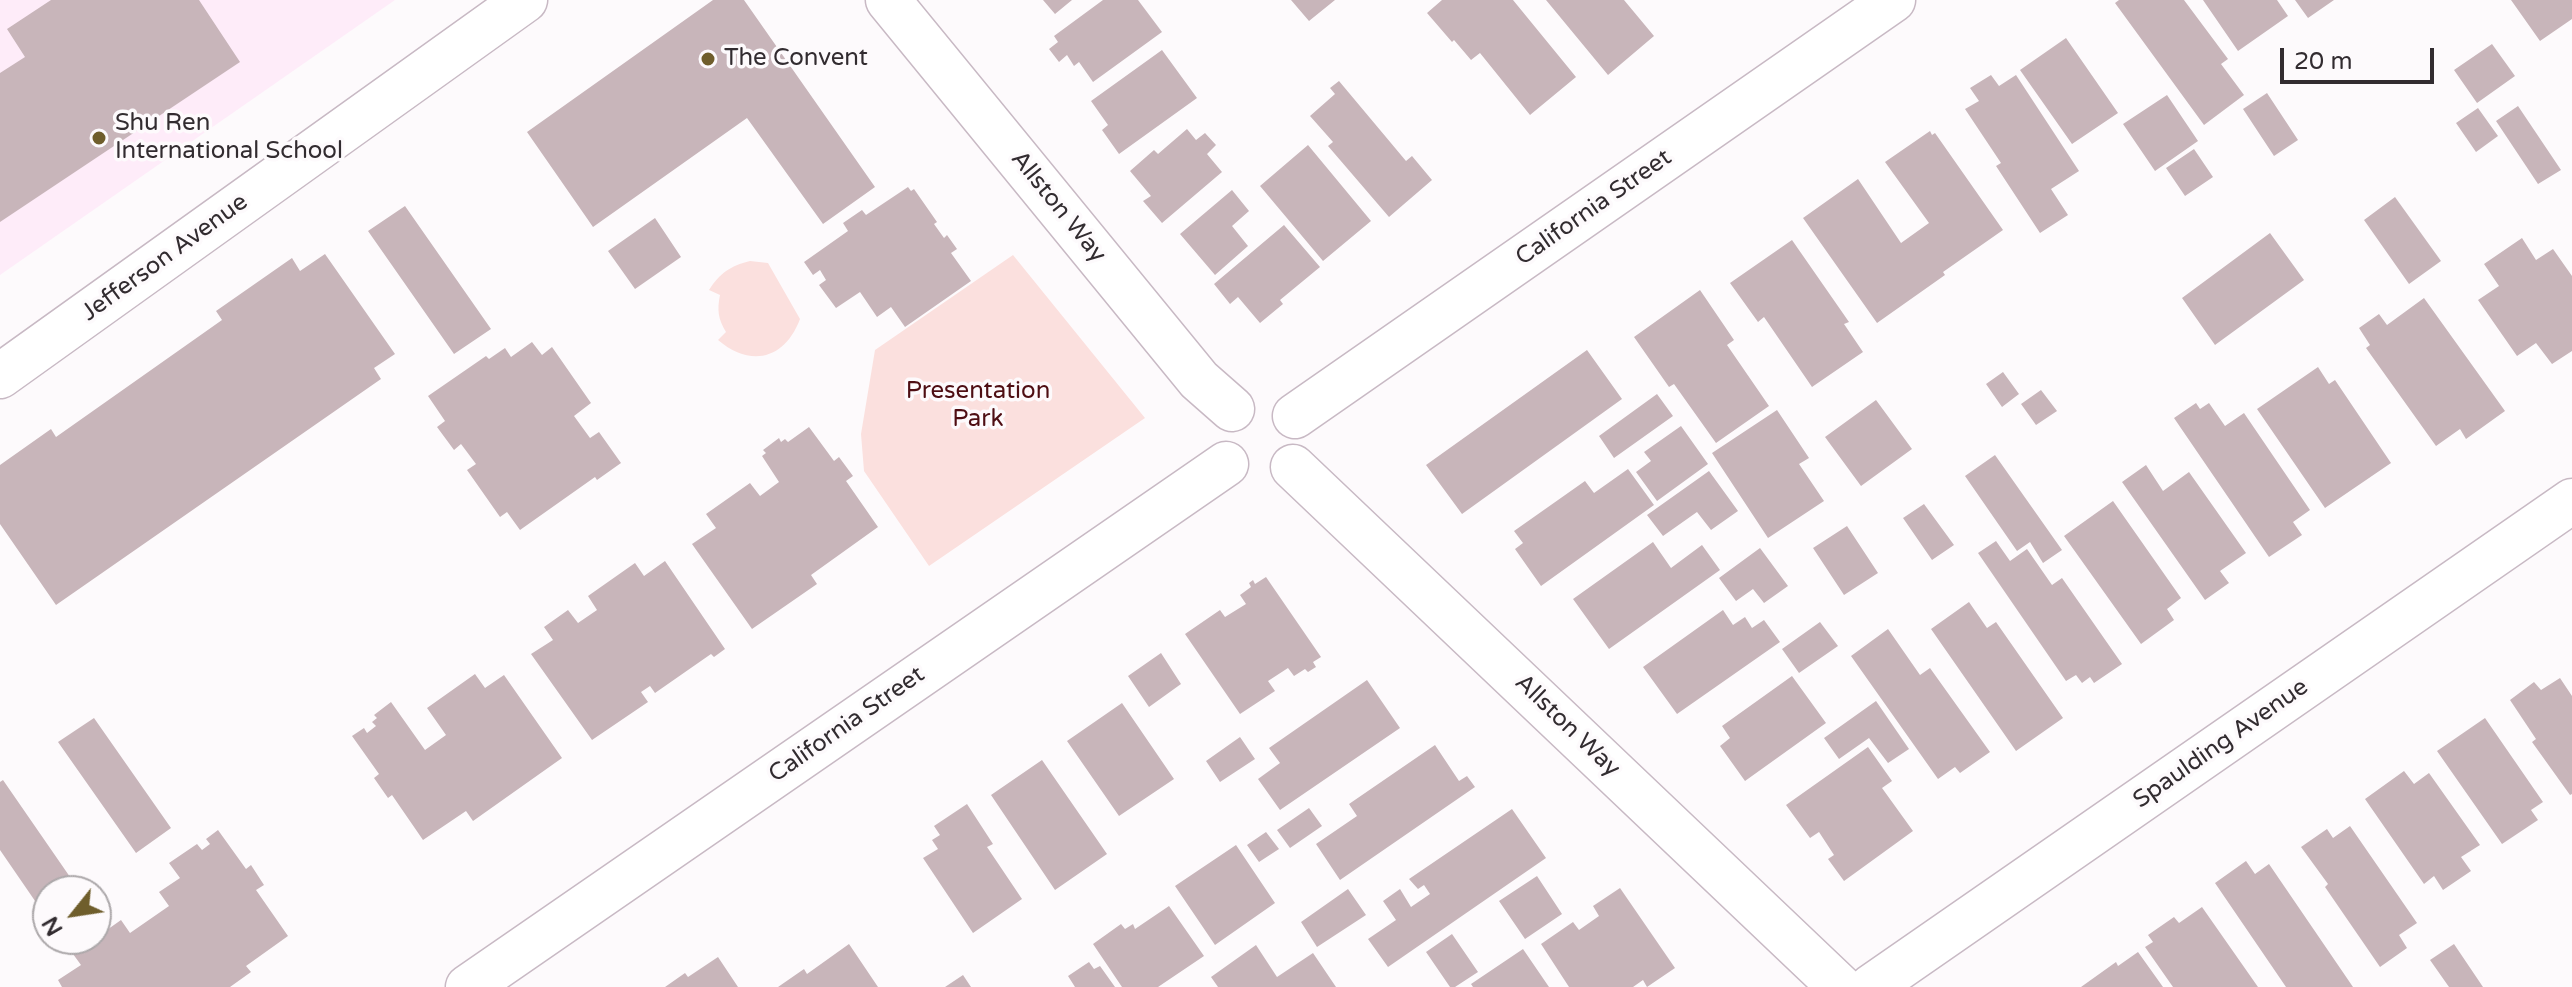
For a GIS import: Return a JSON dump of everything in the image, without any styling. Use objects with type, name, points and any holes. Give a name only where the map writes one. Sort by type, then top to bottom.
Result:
[{"type":"street","name":"Jefferson Avenue","points":[[0,376],[525,0]]},
{"type":"street","name":"Allston Way","points":[[888,0],[1199,380],[1232,409]]},
{"type":"street","name":"California Street","points":[[1295,416],[1893,0]]},
{"type":"street","points":[[1253,398],[1265,398],[1287,407],[1295,416],[1303,442],[1300,455],[1284,475],[1259,481],[1236,473],[1226,464],[1219,436],[1223,422],[1232,409],[1253,398]]},
{"type":"street","name":"California Street","points":[[468,987],[1226,464]]},
{"type":"street","name":"Allston Way","points":[[1293,467],[1840,987]]},
{"type":"street","name":"Spaulding Avenue","points":[[1871,987],[2572,501]]},
{"type":"shaded area","name":"Shu Ren International School","points":[[0,0],[395,0],[0,275]]},
{"type":"green space","name":"Presentation Park","points":[[1013,255],[1145,418],[929,566],[864,471],[861,434],[875,350]]},
{"type":"green space","points":[[750,261],[768,263],[800,319],[786,343],[766,355],[743,354],[718,340],[726,332],[719,314],[720,295],[709,290],[726,271]]},
{"type":"building","points":[[51,0],[199,0],[240,62],[0,222],[0,73],[25,57],[7,29]]},
{"type":"building","name":"The Convent","points":[[713,0],[744,0],[875,187],[823,224],[747,118],[593,227],[527,132]]},
{"type":"building","points":[[1043,0],[1072,0],[1055,14]]},
{"type":"building","points":[[1103,0],[1138,0],[1162,32],[1093,82],[1079,62],[1074,66],[1067,55],[1059,62],[1049,49],[1058,42],[1054,36]]},
{"type":"building","points":[[1291,0],[1335,0],[1309,21]]},
{"type":"building","points":[[1442,0],[1513,0],[1576,77],[1530,115],[1480,53],[1471,60],[1427,13]]},
{"type":"building","points":[[1546,0],[1624,0],[1654,36],[1608,75]]},
{"type":"building","points":[[2119,0],[2184,0],[2228,59],[2221,64],[2244,95],[2204,125],[2115,3]]},
{"type":"building","points":[[2203,0],[2277,0],[2288,16],[2238,51]]},
{"type":"building","points":[[2295,0],[2334,0],[2308,18]]},
{"type":"building","points":[[2511,0],[2572,0],[2572,19],[2540,41]]},
{"type":"building","points":[[2066,38],[2118,113],[2072,144],[2020,70]]},
{"type":"building","points":[[2492,44],[2515,76],[2477,103],[2454,70]]},
{"type":"building","points":[[1162,50],[1197,98],[1119,154],[1102,130],[1108,125],[1091,101]]},
{"type":"building","points":[[1991,75],[1999,86],[2016,75],[2079,171],[2051,189],[2068,215],[2040,233],[1996,166],[2001,163],[1965,109],[1979,101],[1970,88]]},
{"type":"building","points":[[1339,81],[1406,161],[1412,156],[1432,180],[1389,217],[1328,146],[1333,142],[1310,116],[1335,94],[1330,88]]},
{"type":"building","points":[[2267,93],[2298,140],[2274,156],[2243,109]]},
{"type":"building","points":[[2167,95],[2198,141],[2155,171],[2123,124]]},
{"type":"building","points":[[2518,106],[2561,170],[2538,184],[2496,121]]},
{"type":"building","points":[[2478,108],[2498,136],[2476,152],[2456,123]]},
{"type":"building","points":[[1187,129],[1196,140],[1205,133],[1216,145],[1207,154],[1222,172],[1162,223],[1143,201],[1151,196],[1130,171],[1154,150],[1158,154]]},
{"type":"building","points":[[1930,131],[1932,135],[1935,133],[2003,230],[1877,323],[1803,218],[1858,179],[1901,243],[1929,223],[1885,162]]},
{"type":"building","points":[[1308,145],[1371,221],[1323,261],[1260,186]]},
{"type":"building","points":[[2194,149],[2213,177],[2185,196],[2166,168]]},
{"type":"building","points":[[908,187],[911,191],[914,189],[944,238],[947,235],[957,249],[951,253],[971,281],[905,327],[891,307],[877,317],[860,292],[836,308],[819,285],[826,280],[820,270],[813,275],[804,262],[848,231],[843,223],[862,210],[866,215]]},
{"type":"building","points":[[1232,190],[1249,211],[1232,226],[1248,246],[1215,275],[1180,234]]},
{"type":"building","points":[[2395,197],[2441,261],[2409,284],[2364,220]]},
{"type":"building","points":[[405,206],[491,329],[454,354],[368,231]]},
{"type":"building","points":[[655,218],[681,257],[635,289],[608,251]]},
{"type":"building","points":[[1284,225],[1320,267],[1280,300],[1283,304],[1260,323],[1238,297],[1230,304],[1214,284]]},
{"type":"building","points":[[2270,233],[2304,280],[2215,345],[2182,298]]},
{"type":"building","points":[[2522,238],[2536,260],[2553,249],[2572,276],[2572,351],[2552,364],[2536,343],[2517,356],[2478,300],[2499,286],[2484,264]]},
{"type":"building","points":[[1792,240],[1849,322],[1844,324],[1863,352],[1812,387],[1764,317],[1758,322],[1730,283]]},
{"type":"building","points":[[325,254],[395,354],[374,368],[381,379],[56,605],[0,524],[0,465],[51,429],[56,437],[222,320],[216,311],[292,258],[300,271]]},
{"type":"building","points":[[1700,290],[1734,340],[1727,345],[1769,406],[1716,443],[1674,384],[1669,387],[1634,337]]},
{"type":"building","points":[[2424,298],[2505,411],[2466,439],[2460,429],[2436,446],[2366,348],[2370,345],[2359,328],[2379,314],[2387,325]]},
{"type":"building","points":[[532,342],[542,355],[552,347],[591,403],[574,416],[590,438],[599,432],[621,463],[597,480],[595,477],[520,530],[507,512],[500,517],[467,470],[476,464],[461,444],[454,450],[437,427],[445,421],[428,396],[486,356],[489,359],[505,348],[511,357]]},
{"type":"building","points":[[1587,350],[1622,399],[1462,514],[1426,465]]},
{"type":"building","points":[[2318,367],[2329,384],[2335,380],[2391,463],[2325,508],[2257,409]]},
{"type":"building","points":[[2003,372],[2019,394],[2002,407],[1986,384]]},
{"type":"building","points":[[2041,390],[2057,411],[2036,425],[2021,404]]},
{"type":"building","points":[[1657,394],[1673,416],[1614,458],[1599,436]]},
{"type":"building","points":[[1876,400],[1912,449],[1861,486],[1825,437]]},
{"type":"building","points":[[2196,403],[2200,409],[2209,403],[2225,426],[2244,413],[2310,510],[2293,522],[2302,535],[2269,557],[2174,418]]},
{"type":"building","points":[[1777,410],[1809,458],[1799,464],[1824,501],[1768,538],[1712,453]]},
{"type":"building","points":[[1681,426],[1708,464],[1657,501],[1636,472],[1651,461],[1644,452]]},
{"type":"building","points":[[809,427],[834,461],[839,457],[853,476],[846,481],[878,527],[811,575],[817,584],[752,629],[692,544],[716,528],[706,514],[750,483],[760,496],[779,482],[762,456],[766,453],[763,450],[779,438],[781,442],[785,439],[788,442]]},
{"type":"building","points":[[1995,455],[2062,550],[2043,563],[2030,542],[2017,551],[1965,476]]},
{"type":"building","points":[[2146,465],[2163,491],[2189,472],[2246,553],[2220,571],[2229,583],[2205,600],[2122,482]]},
{"type":"building","points":[[1628,469],[1654,505],[1541,586],[1515,549],[1523,543],[1514,531],[1585,481],[1594,493]]},
{"type":"building","points":[[1709,471],[1738,511],[1711,530],[1697,512],[1663,536],[1647,515]]},
{"type":"building","points":[[2113,501],[2181,598],[2167,609],[2174,620],[2141,644],[2064,536]]},
{"type":"building","points":[[1924,504],[1954,545],[1932,560],[1903,518]]},
{"type":"building","points":[[1847,526],[1878,573],[1844,595],[1813,548]]},
{"type":"building","points":[[1996,541],[2010,561],[2027,549],[2052,585],[2062,578],[2122,664],[2094,683],[2090,677],[2082,683],[2076,675],[2066,681],[1978,553]]},
{"type":"building","points":[[1653,542],[1671,568],[1702,545],[1720,570],[1609,649],[1573,599]]},
{"type":"building","points":[[1760,548],[1788,586],[1764,603],[1753,589],[1736,601],[1719,578]]},
{"type":"building","points":[[665,561],[725,649],[714,657],[711,654],[655,693],[650,686],[641,692],[648,702],[592,740],[531,654],[553,640],[544,627],[568,610],[578,623],[597,610],[588,596],[635,563],[644,576]]},
{"type":"building","points":[[1266,577],[1321,657],[1313,662],[1316,667],[1308,672],[1305,669],[1294,676],[1288,668],[1268,681],[1275,691],[1240,714],[1185,634],[1220,610],[1225,617],[1246,604],[1240,595],[1251,587],[1249,583],[1253,580],[1255,584]]},
{"type":"building","points":[[1969,602],[1987,628],[1996,622],[2063,718],[2016,751],[1931,629]]},
{"type":"building","points":[[1723,610],[1733,625],[1745,617],[1752,628],[1764,620],[1780,642],[1677,714],[1643,667]]},
{"type":"building","points":[[1820,622],[1838,646],[1799,673],[1782,649]]},
{"type":"building","points":[[1888,629],[1920,675],[1930,668],[1990,752],[1960,773],[1955,767],[1938,779],[1851,656]]},
{"type":"building","points":[[1161,653],[1181,684],[1149,707],[1128,676]]},
{"type":"building","points":[[475,674],[485,688],[504,675],[562,758],[473,821],[466,811],[423,840],[392,795],[388,798],[374,778],[379,774],[352,736],[364,728],[367,733],[376,726],[372,722],[377,718],[374,715],[391,702],[425,750],[446,735],[427,708]]},
{"type":"building","points":[[1792,676],[1826,723],[1745,781],[1720,746],[1730,738],[1722,726]]},
{"type":"building","points":[[2560,678],[2572,696],[2570,795],[2532,742],[2536,739],[2510,700],[2534,682],[2541,690]]},
{"type":"building","points":[[1367,680],[1400,728],[1280,810],[1258,779],[1280,763],[1269,748]]},
{"type":"building","points":[[1876,701],[1909,749],[1888,763],[1869,738],[1839,759],[1824,738]]},
{"type":"building","points":[[1122,703],[1174,779],[1119,816],[1067,741]]},
{"type":"building","points":[[94,718],[171,828],[136,853],[58,742]]},
{"type":"building","points":[[2485,718],[2543,802],[2531,810],[2538,820],[2502,844],[2437,751]]},
{"type":"building","points":[[1240,737],[1255,759],[1220,782],[1206,761]]},
{"type":"building","points":[[1435,745],[1459,781],[1467,776],[1475,787],[1340,880],[1316,844],[1357,816],[1349,804]]},
{"type":"building","points":[[1868,747],[1892,781],[1882,788],[1913,831],[1844,881],[1828,859],[1834,855],[1819,832],[1810,838],[1786,805]]},
{"type":"building","points":[[1042,760],[1107,854],[1055,890],[991,795]]},
{"type":"building","points":[[2404,771],[2414,784],[2429,773],[2480,845],[2461,857],[2471,871],[2443,890],[2434,876],[2424,884],[2365,799]]},
{"type":"building","points":[[3,780],[69,875],[32,875],[32,897],[0,850],[0,782]]},
{"type":"building","points":[[967,804],[993,844],[987,847],[1022,899],[973,933],[923,858],[938,849],[932,840],[940,835],[934,826]]},
{"type":"building","points":[[1309,808],[1322,826],[1290,848],[1277,830]]},
{"type":"building","points":[[1512,809],[1546,858],[1388,967],[1368,939],[1396,920],[1383,901],[1400,889],[1411,907],[1430,894],[1424,885],[1418,889],[1409,879]]},
{"type":"building","points":[[2350,826],[2417,923],[2399,935],[2407,948],[2380,967],[2301,847],[2327,829],[2333,838]]},
{"type":"building","points":[[218,830],[246,869],[251,865],[264,885],[256,890],[288,936],[246,966],[251,972],[230,987],[62,987],[58,980],[81,965],[74,955],[112,955],[112,926],[121,920],[130,933],[169,906],[159,892],[180,878],[169,863],[197,844],[202,850],[210,844],[206,839]]},
{"type":"building","points":[[1266,832],[1279,849],[1259,862],[1247,845]]},
{"type":"building","points":[[1236,845],[1275,903],[1215,945],[1175,886]]},
{"type":"building","points":[[2246,861],[2255,874],[2269,864],[2353,987],[2286,987],[2215,883]]},
{"type":"building","points":[[1537,876],[1562,914],[1525,939],[1499,901]]},
{"type":"building","points":[[1620,888],[1675,968],[1647,987],[1643,980],[1633,987],[1569,987],[1541,944],[1573,922],[1579,930],[1599,916],[1593,906]]},
{"type":"building","points":[[1348,889],[1366,915],[1317,947],[1301,922]]},
{"type":"building","points":[[1169,906],[1204,956],[1158,987],[1122,987],[1093,944],[1121,924],[1125,929],[1133,924],[1135,929]]},
{"type":"building","points":[[2202,907],[2258,987],[2173,987],[2145,947],[2153,942],[2148,935],[2174,917],[2179,923]]},
{"type":"building","points":[[1452,934],[1478,972],[1455,987],[1450,987],[1426,952]]},
{"type":"building","points":[[849,944],[878,987],[778,987],[804,969],[807,974]]},
{"type":"building","points":[[2454,944],[2483,987],[2449,987],[2430,960]]},
{"type":"building","points":[[1256,945],[1277,977],[1313,953],[1336,987],[1218,987],[1211,977]]},
{"type":"building","points":[[1523,949],[1549,987],[1473,987],[1471,984]]},
{"type":"building","points":[[2138,952],[2163,987],[2081,987],[2116,962],[2118,966]]},
{"type":"building","points":[[718,957],[738,987],[665,987],[685,973],[688,977]]},
{"type":"building","points":[[1089,962],[1094,969],[1100,966],[1115,987],[1075,987],[1068,976]]},
{"type":"building","points":[[963,975],[971,987],[945,987]]},
{"type":"place","name":"The Convent","points":[[708,59]]},
{"type":"place","name":"Shu Ren International School","points":[[99,138]]}]
